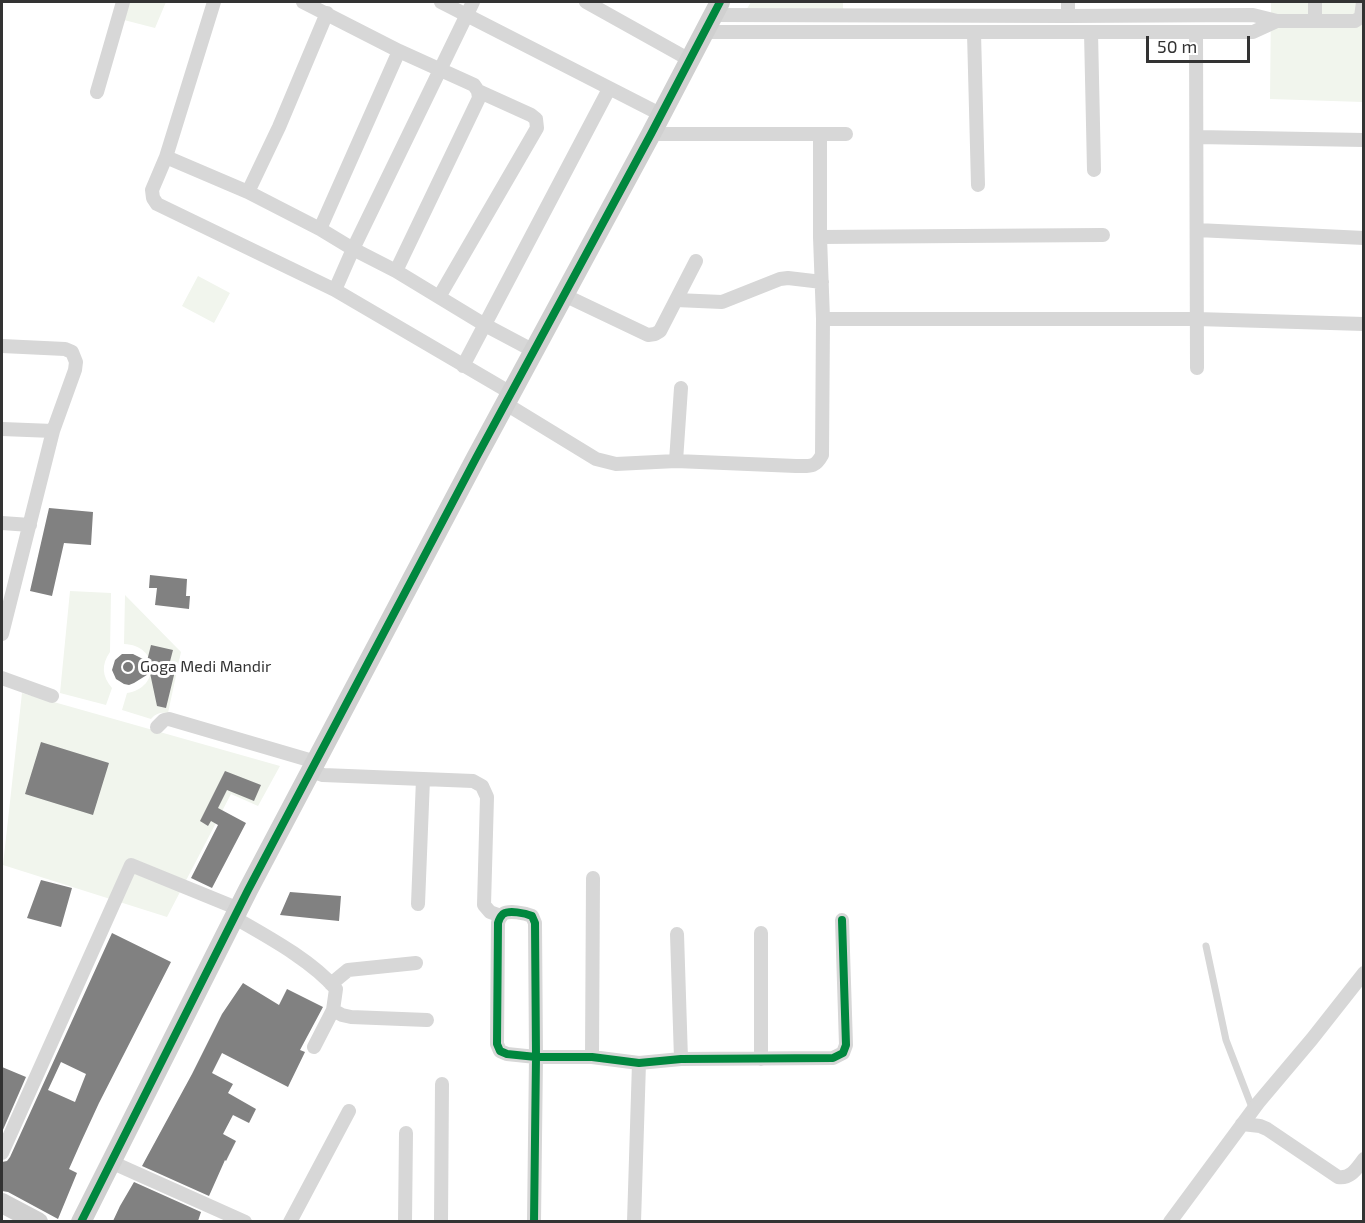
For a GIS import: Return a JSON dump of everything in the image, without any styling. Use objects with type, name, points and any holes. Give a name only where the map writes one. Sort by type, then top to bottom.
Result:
[{"type":"street","points":[[97,92],[123,2]]},
{"type":"street","points":[[214,2],[166,157],[152,190],[157,204],[335,290],[463,366],[596,459],[616,464],[676,461],[796,466],[813,465],[819,462],[822,455],[823,319],[820,134]]},
{"type":"street","points":[[303,2],[399,51],[474,85],[478,91],[479,98],[396,271]]},
{"type":"street","points":[[441,2],[660,114]]},
{"type":"street","points":[[335,290],[473,2]]},
{"type":"street","points":[[586,2],[690,60]]},
{"type":"street","points":[[1068,2],[1068,16]]},
{"type":"street","points":[[1315,2],[1315,21]]},
{"type":"street","points":[[712,16],[1253,15],[1277,21],[1355,21],[1361,17],[1363,2]]},
{"type":"street","points":[[248,192],[279,127],[327,14]]},
{"type":"street","points":[[81,1221],[237,913],[712,16]]},
{"type":"street","points":[[712,16],[974,33],[1253,32],[1277,21]]},
{"type":"street","points":[[1091,32],[1094,170]]},
{"type":"street","points":[[1197,32],[1197,368]]},
{"type":"street","points":[[974,33],[978,185]]},
{"type":"street","points":[[320,229],[399,51]]},
{"type":"street","points":[[463,366],[609,89]]},
{"type":"street","points":[[439,297],[537,128],[536,119],[531,115],[478,91]]},
{"type":"street","points":[[651,134],[846,134]]},
{"type":"street","points":[[1197,137],[1364,140]]},
{"type":"street","points":[[166,157],[248,192],[320,229],[534,351]]},
{"type":"street","points":[[1197,230],[1364,238]]},
{"type":"street","points":[[820,237],[1103,235]]},
{"type":"street","points":[[564,295],[648,335],[655,334],[660,331],[696,261]]},
{"type":"street","points":[[676,300],[722,302],[780,279],[822,282]]},
{"type":"street","points":[[823,319],[1197,319],[1364,324]]},
{"type":"street","points":[[2,346],[65,350],[72,352],[76,362],[53,431],[2,634]]},
{"type":"street","points":[[676,461],[681,388]]},
{"type":"street","points":[[2,429],[53,431]]},
{"type":"street","points":[[2,524],[30,525]]},
{"type":"street","points":[[2,678],[52,696]]},
{"type":"street","points":[[157,727],[164,720],[169,719],[314,766],[323,775],[473,781],[482,786],[486,797],[484,905],[490,912],[501,916]]},
{"type":"street","points":[[418,904],[423,779]]},
{"type":"street","points":[[2,1153],[131,865],[237,913],[326,977],[336,989],[333,1010],[314,1047]]},
{"type":"street","points":[[592,1058],[593,878]]},
{"type":"street","points":[[534,1221],[536,1057],[535,923],[532,916],[526,914],[506,912],[501,916],[498,923],[497,1044],[500,1051],[507,1054],[536,1057],[592,1058],[639,1063],[681,1059],[833,1058],[843,1053],[846,1045],[842,920]]},
{"type":"street","points":[[760,933],[761,1059]]},
{"type":"street","points":[[677,934],[681,1059]]},
{"type":"street","points":[[331,984],[348,970],[416,963]]},
{"type":"street","points":[[1170,1221],[1242,1124],[1364,973]]},
{"type":"street","points":[[333,1010],[351,1017],[427,1020]]},
{"type":"street","points":[[634,1221],[639,1063]]},
{"type":"street","points":[[441,1221],[442,1084]]},
{"type":"street","points":[[290,1221],[349,1111]]},
{"type":"street","points":[[1242,1124],[1267,1129],[1338,1177],[1344,1178],[1349,1175],[1364,1159]]},
{"type":"street","points":[[405,1221],[406,1133]]},
{"type":"street","points":[[111,1162],[245,1221]]},
{"type":"street","points":[[2,1203],[38,1221]]},
{"type":"lane","points":[[1206,946],[1226,1040],[1253,1110]]},
{"type":"shaded area","points":[[130,2],[166,2],[155,28],[124,20]]},
{"type":"shaded area","points":[[751,2],[843,2],[843,16],[742,17]]},
{"type":"shaded area","points":[[1271,2],[1363,2],[1363,102],[1270,99]]},
{"type":"shaded area","points":[[198,276],[230,293],[214,323],[182,306]]},
{"type":"shaded area","points":[[70,591],[111,593],[110,652],[105,661],[104,670],[106,679],[112,688],[106,705],[60,693]]},
{"type":"shaded area","points":[[125,595],[181,652],[168,713],[159,713],[151,719],[122,710],[127,693],[138,690],[146,683],[151,667],[144,651],[136,646],[124,644]]},
{"type":"shaded area","points":[[22,693],[280,766],[258,806],[231,794],[167,917],[3,865]]},
{"type":"building","points":[[49,508],[93,512],[91,545],[64,543],[52,596],[30,591]]},
{"type":"building","points":[[150,575],[187,579],[186,596],[190,596],[189,609],[155,605],[157,588],[149,588]]},
{"type":"building","points":[[151,645],[173,650],[168,669],[175,671],[166,708],[157,706],[150,673],[129,685],[116,679],[112,670],[115,660],[122,654],[133,654],[147,661]]},
{"type":"building","points":[[41,742],[109,763],[93,815],[25,794]]},
{"type":"building","points":[[225,771],[261,785],[254,801],[227,790],[218,808],[246,823],[212,888],[191,878],[218,825],[211,821],[208,826],[200,821]]},
{"type":"building","points":[[41,880],[72,888],[61,927],[27,918]]},
{"type":"building","points":[[290,892],[341,896],[339,921],[280,915]]},
{"type":"building","points":[[112,933],[171,962],[99,1103],[69,1169],[77,1173],[58,1219],[2,1191],[2,1162],[7,1161]],"holes":[[[61,1062],[86,1074],[75,1102],[48,1090]]]},
{"type":"building","points":[[243,983],[279,1005],[287,989],[323,1007],[300,1050],[305,1052],[288,1087],[222,1053],[212,1073],[233,1084],[228,1093],[256,1109],[249,1123],[233,1115],[223,1134],[236,1141],[209,1196],[142,1166],[222,1014]]},
{"type":"building","points":[[2,1067],[26,1077],[2,1132]]},
{"type":"building","points":[[134,1182],[201,1212],[198,1221],[113,1221]]},
{"type":"cycle path","points":[[81,1222],[248,890],[720,2]]},
{"type":"cycle path","points":[[534,1222],[536,1057],[535,923],[532,916],[525,914],[513,912],[503,914],[498,923],[497,1044],[500,1051],[507,1054],[536,1057],[592,1057],[639,1063],[681,1059],[833,1058],[843,1053],[846,1045],[842,920]]},
{"type":"place","name":"Goga Medi Mandir","points":[[128,667]]}]
